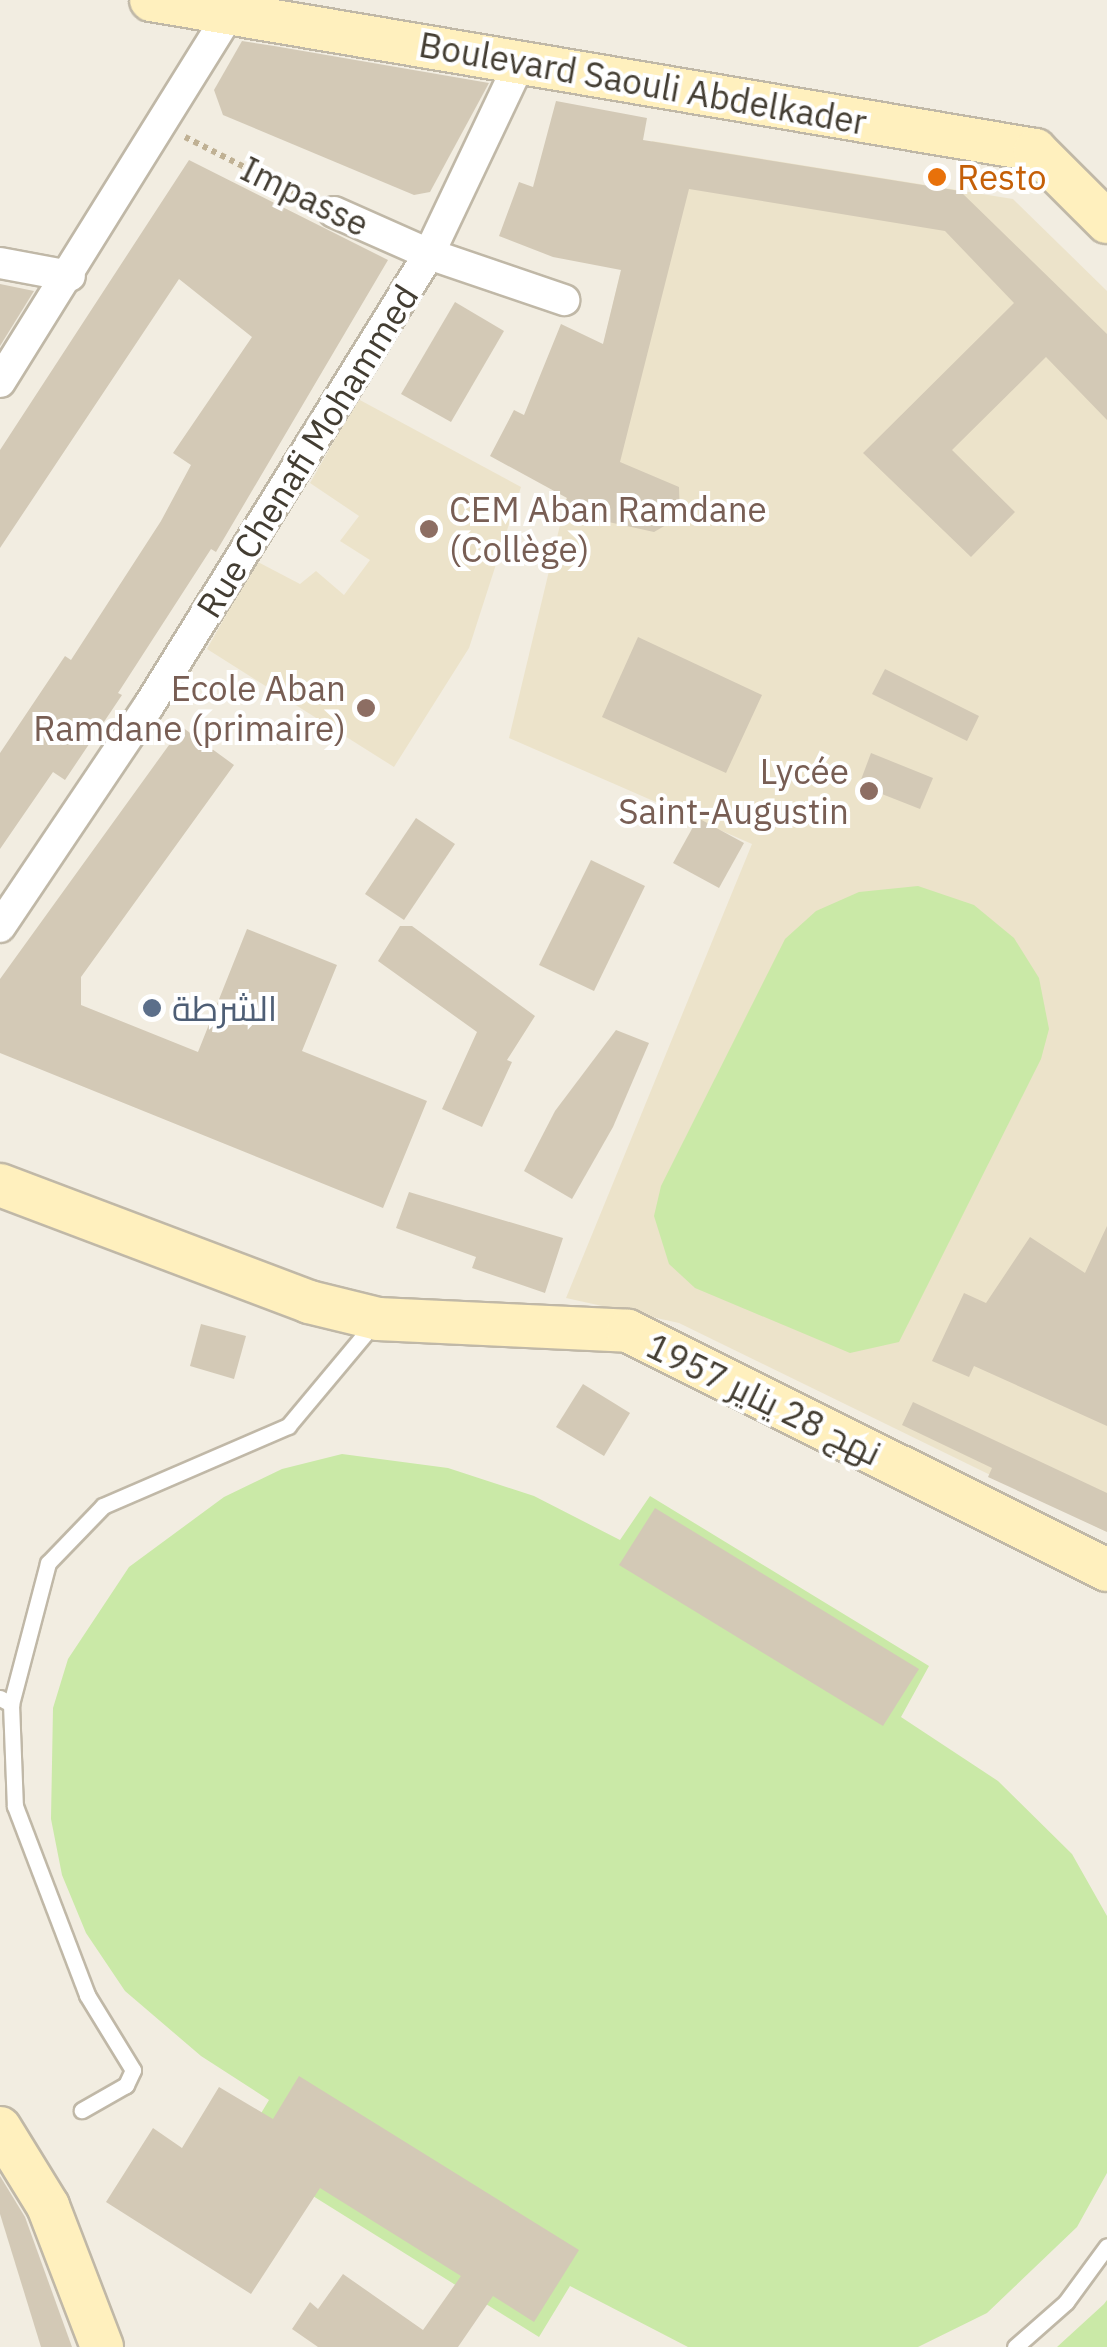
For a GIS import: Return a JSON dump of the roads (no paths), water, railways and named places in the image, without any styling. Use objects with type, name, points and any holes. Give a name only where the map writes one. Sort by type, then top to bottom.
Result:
[{"type":"main road","name":"Boulevard Saouli Abdelkader","points":[[151,0],[227,17],[521,60],[1035,150],[1107,222]]},
{"type":"main road","name":"نهج 28 يناير 1957","points":[[0,1185],[309,1302],[378,1318],[628,1331],[1107,1570]]},
{"type":"main road","points":[[0,2128],[48,2206],[102,2347]]},
{"type":"street","points":[[0,382],[70,276],[227,17]]},
{"type":"street","name":"Rue Chenafi Mohammed","points":[[0,927],[148,707],[430,254],[521,60]]},
{"type":"street","name":"Impasse","points":[[334,212],[430,254],[564,300]]},
{"type":"street","points":[[0,263],[70,276]]},
{"type":"lane","points":[[82,2110],[126,2085],[133,2070],[87,1995],[15,1806],[6,1701],[48,1563],[103,1506],[288,1426],[378,1318]]},
{"type":"lane","points":[[1015,2347],[1066,2302],[1107,2246]]},
{"type":"place","name":"Resto","points":[[937,177]]},
{"type":"place","name":"CEM Aban Ramdane (Collège)","points":[[429,529]]},
{"type":"place","name":"Ecole Aban Ramdane (primaire)","points":[[366,708]]},
{"type":"place","name":"Lycée Saint-Augustin","points":[[869,791]]},
{"type":"place","name":"الشرطة","points":[[152,1008]]}]
